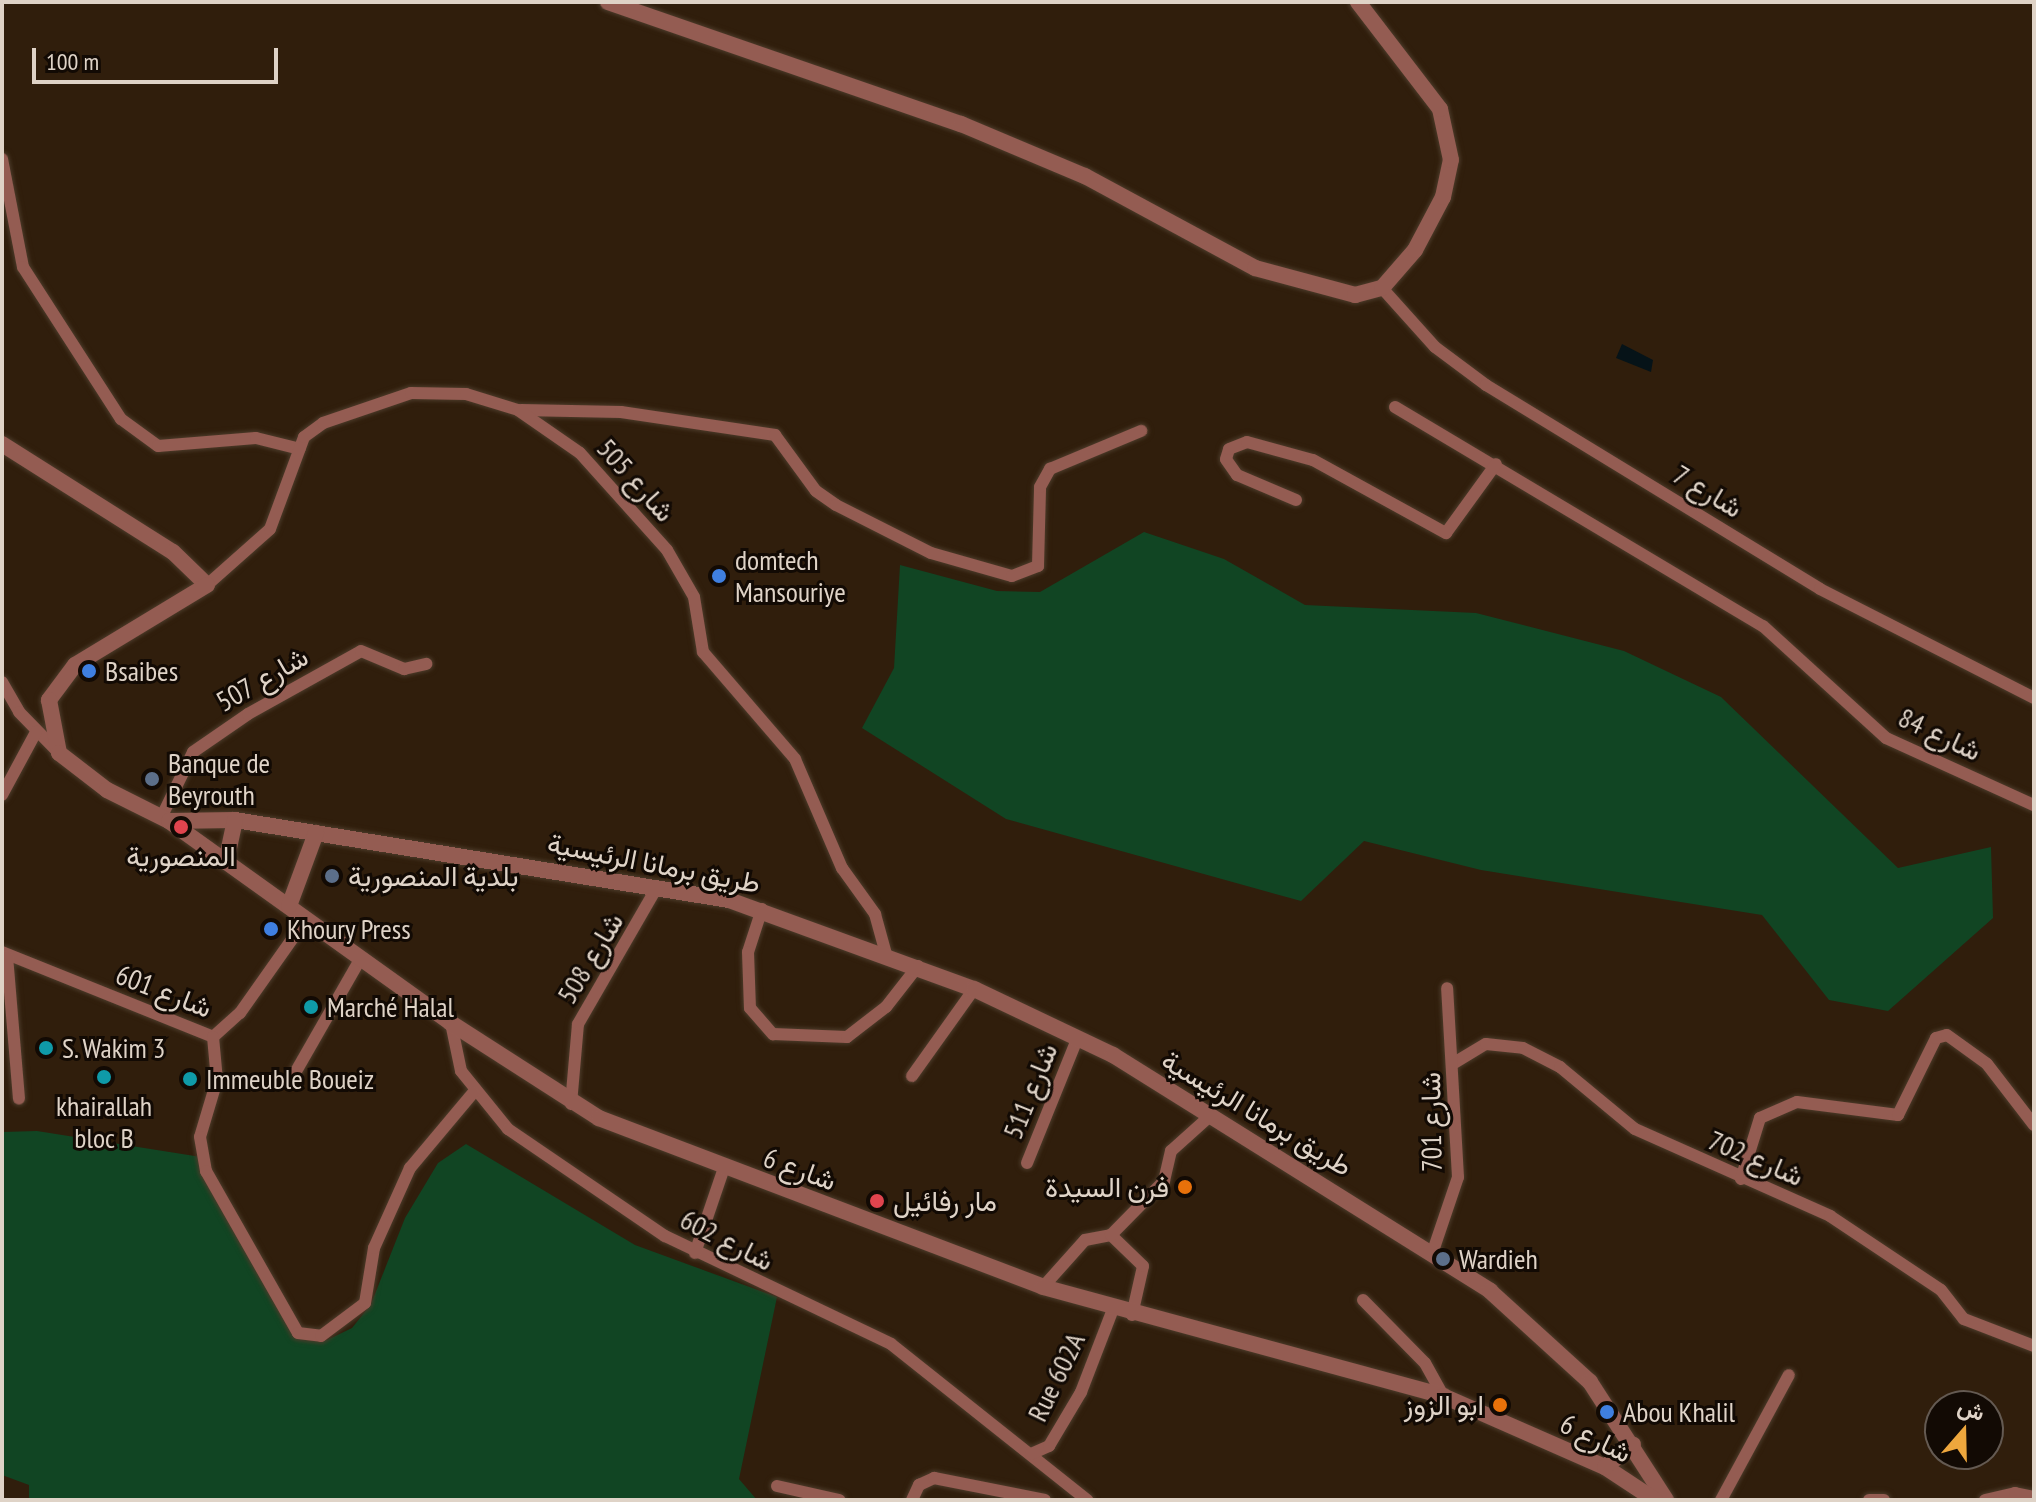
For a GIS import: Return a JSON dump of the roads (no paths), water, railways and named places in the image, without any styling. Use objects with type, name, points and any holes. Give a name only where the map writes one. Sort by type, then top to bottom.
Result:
[{"type":"street","points":[[608,2],[961,124],[1085,176],[1291,282],[1355,295],[1382,288],[1415,250],[1443,197],[1451,160],[1440,109],[1358,2]]},
{"type":"street","points":[[2,159],[23,267],[121,419],[158,446],[256,438],[300,449]]},
{"type":"street","name":"شارع 7","points":[[1382,288],[1435,347],[1486,385],[1820,589],[2034,698]]},
{"type":"street","name":"شارع 505","points":[[207,585],[270,529],[300,449],[323,423],[411,393],[466,394],[518,410],[580,453],[667,550],[694,597],[703,652],[795,759],[830,845],[875,914],[886,954]]},
{"type":"street","name":"شارع 84","points":[[1395,407],[1708,589],[1800,661],[1886,738],[2034,805]]},
{"type":"street","points":[[518,410],[621,412],[775,435],[816,491],[836,505],[931,553],[1012,576],[1038,566],[1040,487],[1050,469],[1141,431]]},
{"type":"street","points":[[1296,500],[1237,475],[1229,468],[1229,449],[1247,442],[1313,460],[1446,533],[1496,464]]},
{"type":"street","points":[[2,444],[173,552],[207,585],[99,648],[57,684],[47,712],[59,753]]},
{"type":"street","name":"شارع 507","points":[[165,819],[193,752],[248,714],[361,651],[404,669],[426,664]]},
{"type":"street","points":[[2,682],[36,732],[59,753],[165,819]]},
{"type":"street","points":[[2,795],[36,732]]},
{"type":"street","name":"طريق برمانا الرئيسية","points":[[165,819],[235,820],[657,887],[762,909],[974,989],[1078,1037],[1433,1251],[1561,1349],[1633,1444],[1666,1500]]},
{"type":"street","name":"شارع 6","points":[[165,819],[451,1023],[571,1104],[724,1168],[1043,1287],[1132,1315],[1443,1396],[1605,1467],[1655,1500]]},
{"type":"street","points":[[226,862],[235,820]]},
{"type":"street","points":[[289,906],[316,833]]},
{"type":"street","name":"شارع 508","points":[[571,1104],[578,1024],[657,887]]},
{"type":"street","points":[[762,909],[748,952],[750,1008],[773,1034],[847,1037],[879,1013],[918,966]]},
{"type":"street","name":"شارع 601","points":[[5,954],[213,1037],[240,1013],[307,918]]},
{"type":"street","points":[[5,954],[19,1098]]},
{"type":"street","points":[[291,1080],[361,958]]},
{"type":"street","name":"شارع 701","points":[[1433,1251],[1458,1177],[1454,1063],[1447,988]]},
{"type":"street","points":[[912,1076],[974,989]]},
{"type":"street","name":"شارع 602","points":[[451,1023],[452,1046],[473,1093],[508,1129],[695,1253],[863,1327],[1087,1500]]},
{"type":"street","points":[[1741,1179],[1760,1118],[1797,1102],[1898,1115],[1936,1038],[1947,1035],[1987,1064],[2034,1125]]},
{"type":"street","points":[[213,1037],[217,1080],[200,1137],[206,1171],[298,1333],[321,1336],[365,1303],[374,1248],[410,1168],[473,1093]]},
{"type":"street","name":"شارع 511","points":[[1027,1163],[1078,1037]]},
{"type":"street","name":"شارع 702","points":[[1454,1063],[1486,1044],[1523,1048],[1560,1067],[1635,1129],[1741,1179],[1830,1216],[1941,1290],[1964,1319],[2034,1346]]},
{"type":"street","points":[[1043,1287],[1077,1245],[1111,1235],[1164,1181],[1171,1151],[1210,1116]]},
{"type":"street","points":[[695,1253],[724,1168]]},
{"type":"street","points":[[1111,1235],[1143,1266],[1132,1315]]},
{"type":"street","points":[[1363,1300],[1425,1363],[1443,1396]]},
{"type":"street","name":"Rue 602A","points":[[1031,1454],[1049,1446],[1081,1392],[1113,1309]]},
{"type":"street","points":[[1721,1500],[1789,1375]]},
{"type":"street","points":[[1605,1467],[1633,1444]]},
{"type":"street","points":[[912,1500],[919,1485],[934,1478],[1045,1500]]},
{"type":"street","points":[[777,1486],[839,1500]]},
{"type":"street","points":[[1985,1500],[2015,1493],[2034,1497]]},
{"type":"street","points":[[1869,1500],[1884,1500]]},
{"type":"place","name":"domtech Mansouriye","points":[[719,576]]},
{"type":"place","name":"Bsaibes","points":[[89,671]]},
{"type":"place","name":"Banque de Beyrouth","points":[[152,779]]},
{"type":"place","name":"المنصورية","points":[[181,827]]},
{"type":"place","name":"بلدية المنصورية","points":[[332,876]]},
{"type":"place","name":"Khoury Press","points":[[271,929]]},
{"type":"place","name":"Marché Halal","points":[[311,1007]]},
{"type":"place","name":"S. Wakim 3","points":[[46,1048]]},
{"type":"place","name":"khairallah bloc B","points":[[104,1077]]},
{"type":"place","name":"Immeuble Boueiz","points":[[190,1079]]},
{"type":"place","name":"فرن السيدة","points":[[1185,1187]]},
{"type":"place","name":"مار رفائيل","points":[[877,1201]]},
{"type":"place","name":"Wardieh","points":[[1443,1259]]},
{"type":"place","name":"ابو الزوز","points":[[1500,1405]]},
{"type":"place","name":"Abou Khalil","points":[[1607,1412]]}]
